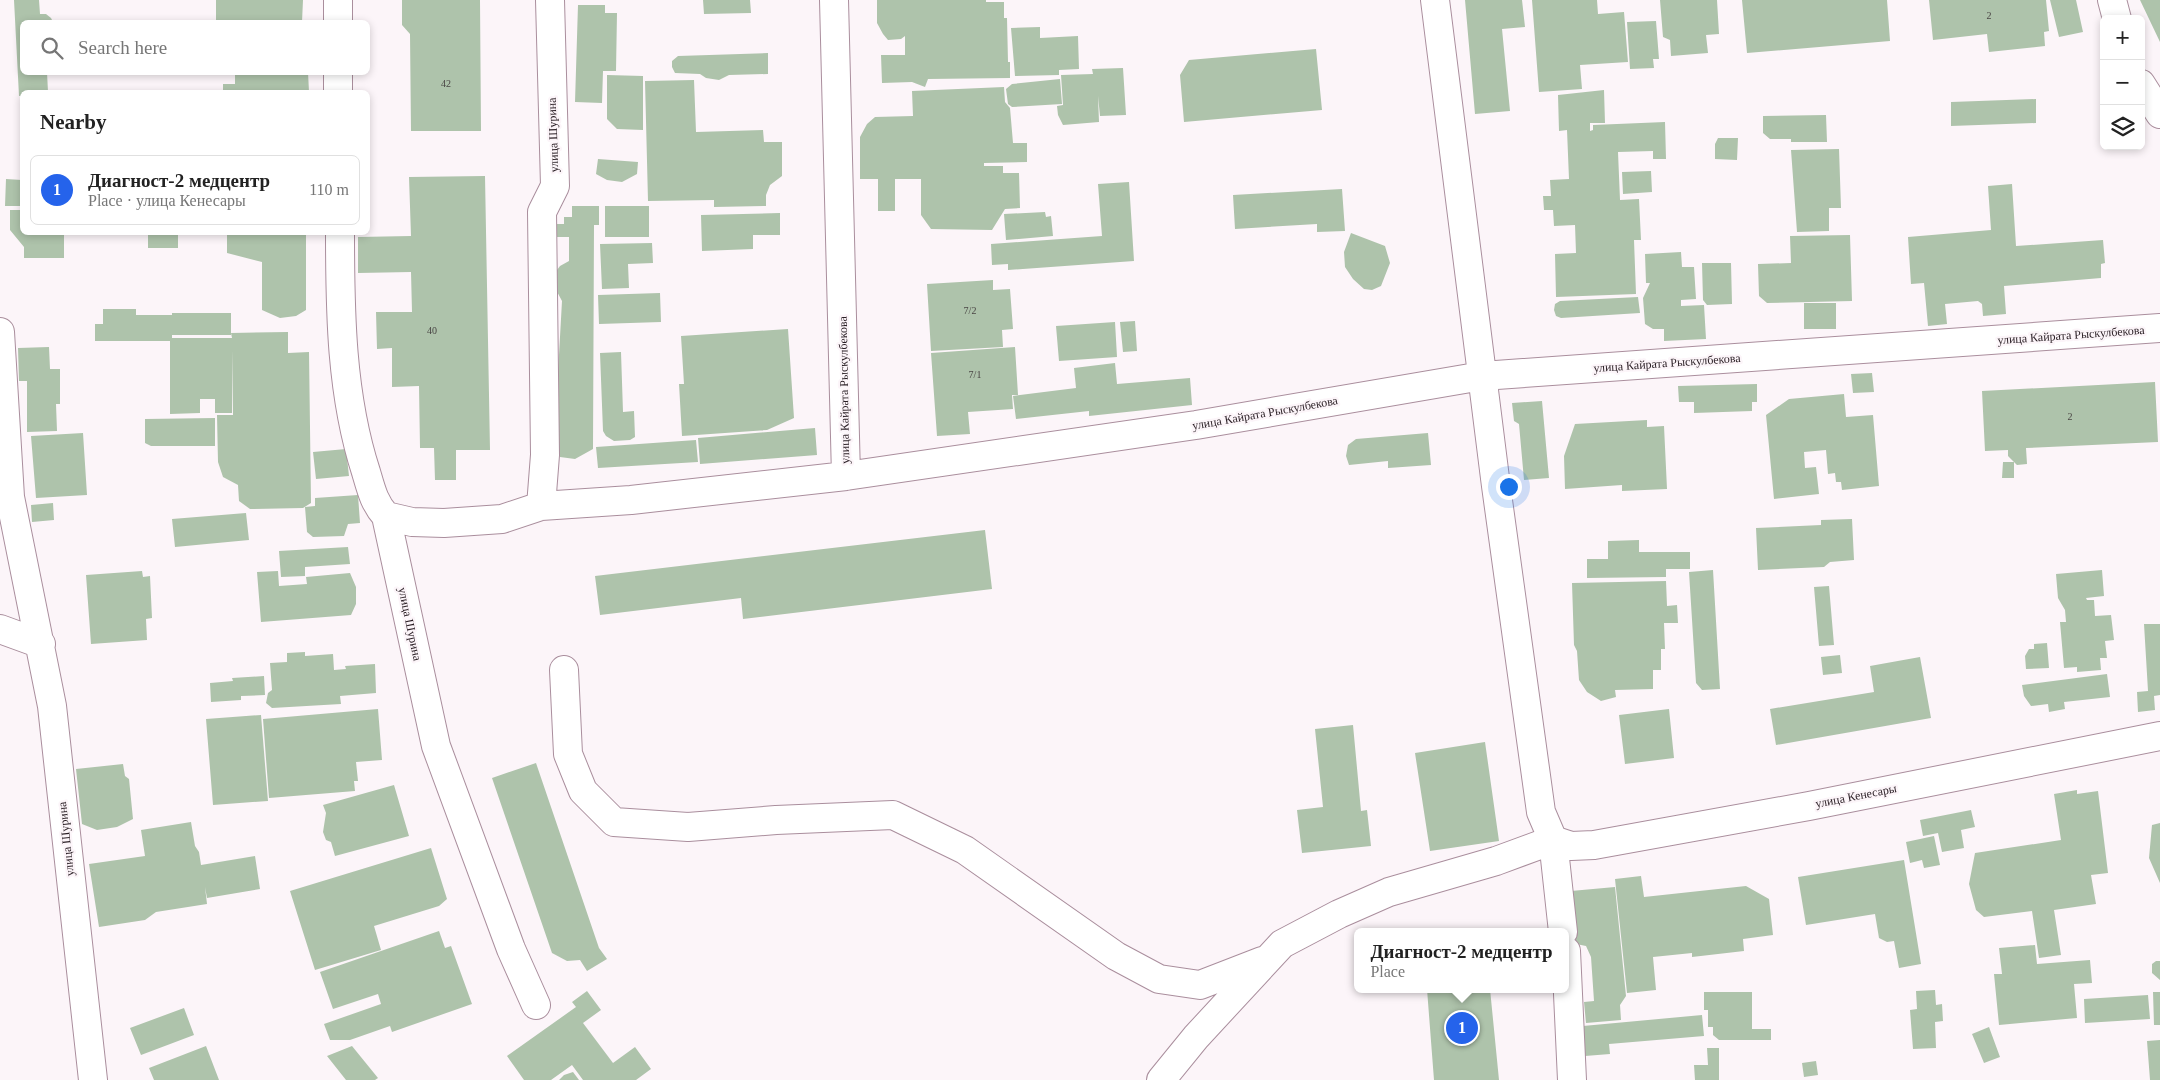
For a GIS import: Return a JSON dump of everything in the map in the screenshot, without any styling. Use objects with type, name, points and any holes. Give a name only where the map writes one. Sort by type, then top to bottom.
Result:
[{"type":"street","points":[[338,0],[338,20]]},
{"type":"street","name":"улица Шурина","points":[[542,506],[545,455],[542,212],[555,186],[550,0]]},
{"type":"street","name":"улица Кайрата Рыскулбекова","points":[[834,0],[846,476],[1196,425],[1482,376],[2160,328]]},
{"type":"street","points":[[1436,0],[1482,376],[1540,812],[1553,840],[1564,928]]},
{"type":"street","points":[[2112,0],[2116,15]]},
{"type":"street","points":[[338,75],[338,90]]},
{"type":"street","points":[[2145,90],[2160,114]]},
{"type":"street","name":"улица Шурина","points":[[340,235],[346,376],[358,447],[376,505],[386,516],[436,746],[510,949],[536,1005]]},
{"type":"street","name":"улица Шурина","points":[[0,332],[10,497],[52,706],[93,1080]]},
{"type":"street","points":[[386,516],[412,522],[444,523],[502,519],[542,506],[631,500],[846,476]]},
{"type":"street","points":[[0,629],[41,644]]},
{"type":"street","points":[[564,670],[568,754],[583,792],[614,822],[688,827],[776,820],[893,815],[965,850],[1116,956],[1159,979],[1200,985],[1268,958]]},
{"type":"street","name":"улица Кенесары","points":[[1553,840],[1571,846],[1594,845],[1809,806],[2160,736]]},
{"type":"street","points":[[1161,1080],[1196,1037],[1282,944],[1339,914],[1381,896],[1496,861],[1553,840]]},
{"type":"street","points":[[1568,993],[1572,1080]]},
{"type":"building","points":[[14,0],[39,0],[40,14],[46,14],[52,20],[20,20],[20,75],[47,75],[48,90],[20,90],[19,96]]},
{"type":"building","points":[[216,0],[303,0],[302,20],[216,20]]},
{"type":"building","points":[[402,0],[480,0],[481,131],[411,131],[410,34],[402,25]]},
{"type":"building","points":[[703,0],[750,0],[751,13],[704,14]]},
{"type":"building","points":[[877,0],[986,0],[986,2],[1004,2],[1004,18],[1007,18],[1010,78],[928,79],[925,87],[912,82],[882,83],[881,55],[905,55],[905,36],[901,39],[888,40],[883,34],[877,23]]},
{"type":"building","points":[[1465,0],[1522,0],[1525,27],[1502,29],[1510,111],[1475,114]]},
{"type":"building","points":[[1532,0],[1597,0],[1598,14],[1624,12],[1628,62],[1580,65],[1582,89],[1539,92]]},
{"type":"building","points":[[1660,0],[1717,0],[1719,34],[1706,35],[1708,53],[1671,56],[1670,40],[1663,37]]},
{"type":"building","points":[[1742,0],[1887,0],[1890,41],[1747,53]]},
{"type":"building","points":[[1929,0],[2046,0],[2049,31],[2044,32],[2045,46],[1989,52],[1987,34],[1933,40]]},
{"type":"building","points":[[2050,0],[2076,0],[2083,32],[2059,37]]},
{"type":"building","points":[[2140,0],[2160,0],[2160,42]]},
{"type":"building","points":[[578,5],[605,5],[605,13],[617,13],[616,71],[603,71],[602,103],[575,102]]},
{"type":"building","points":[[1656,21],[1659,59],[1653,59],[1654,68],[1630,69],[1627,22]]},
{"type":"building","points":[[1040,27],[1040,38],[1078,36],[1079,69],[1059,70],[1059,75],[1015,76],[1011,28]]},
{"type":"building","points":[[1316,49],[1322,110],[1184,122],[1180,75],[1189,60]]},
{"type":"building","points":[[768,53],[768,74],[729,75],[719,80],[706,78],[700,74],[675,73],[672,67],[672,61],[678,56]]},
{"type":"building","points":[[1123,68],[1126,115],[1100,116],[1098,96],[1099,122],[1063,125],[1058,115],[1057,106],[1063,105],[1061,75],[1093,74],[1092,69]]},
{"type":"building","points":[[235,75],[308,75],[309,90],[223,90],[223,84],[235,84]]},
{"type":"building","points":[[607,75],[643,76],[643,130],[617,129],[607,119]]},
{"type":"building","points":[[1060,79],[1062,104],[1012,107],[1008,104],[1006,89],[1012,84]]},
{"type":"building","points":[[694,80],[696,132],[763,130],[764,142],[782,142],[782,176],[770,185],[766,195],[766,206],[714,207],[714,200],[648,201],[645,81]]},
{"type":"building","points":[[1004,87],[1005,102],[1010,108],[1013,143],[1027,143],[1027,162],[984,163],[984,166],[1003,166],[1003,173],[1019,173],[1020,208],[1005,209],[992,230],[931,229],[921,215],[921,179],[895,179],[895,211],[878,211],[878,179],[860,179],[860,137],[867,124],[875,117],[913,116],[912,91]]},
{"type":"building","points":[[1604,90],[1605,123],[1590,123],[1590,131],[1593,130],[1593,125],[1665,122],[1666,159],[1653,159],[1653,151],[1618,152],[1620,200],[1639,199],[1641,240],[1634,240],[1636,294],[1556,297],[1555,254],[1576,253],[1575,225],[1554,226],[1553,210],[1544,210],[1543,196],[1551,196],[1550,180],[1569,179],[1567,130],[1559,131],[1558,95]]},
{"type":"building","points":[[2036,99],[2036,123],[1951,126],[1951,102]]},
{"type":"building","points":[[1826,115],[1827,142],[1791,142],[1791,139],[1770,139],[1763,133],[1763,116]]},
{"type":"building","points":[[1718,138],[1738,138],[1737,160],[1715,159],[1715,144]]},
{"type":"building","points":[[1839,149],[1841,208],[1829,208],[1829,231],[1797,232],[1791,150]]},
{"type":"building","points":[[598,159],[638,162],[637,174],[622,182],[607,180],[596,174]]},
{"type":"building","points":[[1651,171],[1652,192],[1623,194],[1622,172]]},
{"type":"building","points":[[485,176],[490,450],[456,450],[456,480],[435,480],[434,448],[420,448],[419,386],[392,387],[392,348],[377,349],[376,312],[412,312],[411,272],[358,273],[358,237],[411,236],[409,177]]},
{"type":"building","points":[[6,179],[20,180],[20,206],[5,206]]},
{"type":"building","points":[[1129,182],[1134,261],[1008,270],[1008,264],[992,265],[991,244],[1102,236],[1098,184]]},
{"type":"building","points":[[2012,184],[2016,246],[2103,240],[2105,263],[2101,264],[2101,278],[2004,286],[2006,314],[1983,316],[1982,304],[1978,301],[1945,304],[1947,324],[1928,326],[1924,283],[1911,284],[1908,237],[1991,230],[1988,186]]},
{"type":"building","points":[[1342,189],[1345,231],[1317,232],[1317,224],[1235,229],[1233,195]]},
{"type":"building","points":[[572,206],[599,206],[599,225],[594,225],[593,449],[575,459],[560,457],[554,444],[562,301],[554,286],[554,274],[560,266],[569,261],[569,237],[556,237],[556,224],[564,224],[564,217],[572,217]]},
{"type":"building","points":[[605,206],[649,206],[649,237],[605,237]]},
{"type":"building","points":[[10,210],[20,210],[20,235],[64,235],[64,258],[24,258],[24,247],[10,230]]},
{"type":"building","points":[[1045,212],[1046,217],[1051,216],[1053,236],[1006,240],[1004,214]]},
{"type":"building","points":[[780,213],[780,235],[753,235],[753,249],[702,251],[701,215]]},
{"type":"building","points":[[1351,233],[1385,246],[1390,263],[1381,286],[1372,290],[1364,289],[1353,279],[1345,267],[1344,252]]},
{"type":"building","points":[[148,235],[178,235],[178,248],[148,248]]},
{"type":"building","points":[[227,235],[306,235],[306,310],[296,316],[280,318],[262,310],[262,262],[227,253]]},
{"type":"building","points":[[1850,235],[1852,301],[1767,303],[1759,296],[1758,264],[1791,263],[1790,236]]},
{"type":"building","points":[[652,243],[653,263],[628,264],[629,288],[602,289],[600,244]]},
{"type":"building","points":[[1681,252],[1682,267],[1694,267],[1696,299],[1681,300],[1681,306],[1704,305],[1706,339],[1664,341],[1664,329],[1653,329],[1645,324],[1643,298],[1650,283],[1646,283],[1645,254]]},
{"type":"building","points":[[1702,263],[1731,263],[1732,304],[1707,305],[1703,300]]},
{"type":"building","points":[[993,280],[993,290],[1010,289],[1013,329],[1002,330],[1003,347],[931,351],[927,284]]},
{"type":"building","points":[[660,293],[661,322],[599,324],[598,295]]},
{"type":"building","points":[[1638,297],[1640,313],[1561,318],[1556,316],[1554,310],[1555,304],[1560,301]]},
{"type":"building","points":[[1804,303],[1836,303],[1836,329],[1804,329]]},
{"type":"building","points":[[103,309],[136,309],[136,315],[172,315],[172,338],[232,338],[231,333],[288,332],[288,353],[309,352],[311,503],[303,508],[250,509],[239,501],[238,485],[223,477],[218,462],[217,415],[233,415],[232,350],[232,413],[215,413],[215,399],[200,399],[200,413],[170,414],[170,341],[95,341],[95,324],[103,324]]},
{"type":"building","points":[[172,313],[231,313],[231,335],[172,335]]},
{"type":"building","points":[[1135,321],[1137,351],[1123,352],[1120,322]]},
{"type":"building","points":[[1115,322],[1117,357],[1059,361],[1056,326]]},
{"type":"building","points":[[788,329],[794,418],[767,430],[682,436],[679,384],[684,384],[681,336]]},
{"type":"building","points":[[49,347],[50,369],[60,369],[60,404],[56,404],[57,431],[27,432],[27,381],[19,381],[18,348]]},
{"type":"building","points":[[1015,347],[1018,395],[1012,395],[1013,409],[968,412],[970,434],[937,436],[931,353]]},
{"type":"building","points":[[621,352],[623,412],[634,411],[635,437],[630,440],[614,441],[606,436],[603,431],[600,353]]},
{"type":"building","points":[[1115,363],[1117,384],[1190,378],[1192,405],[1089,416],[1089,411],[1016,419],[1013,396],[1076,388],[1074,368]]},
{"type":"building","points":[[1872,373],[1874,392],[1853,393],[1851,374]]},
{"type":"building","points":[[2155,382],[2158,442],[2026,448],[2027,464],[2017,465],[2008,456],[2008,450],[1985,451],[1982,391]]},
{"type":"building","points":[[1757,384],[1757,402],[1752,402],[1752,411],[1694,413],[1694,402],[1679,402],[1678,386]]},
{"type":"building","points":[[1844,394],[1846,417],[1873,415],[1879,486],[1842,490],[1841,482],[1836,482],[1835,473],[1828,474],[1826,450],[1804,452],[1805,468],[1816,467],[1819,494],[1774,499],[1766,415],[1789,399]]},
{"type":"building","points":[[1542,401],[1549,478],[1524,480],[1519,424],[1514,421],[1512,403]]},
{"type":"building","points":[[215,418],[215,446],[151,446],[145,443],[145,419]]},
{"type":"building","points":[[1647,420],[1647,427],[1664,426],[1667,489],[1622,491],[1622,485],[1565,489],[1564,456],[1575,424]]},
{"type":"building","points":[[815,428],[817,455],[700,464],[698,438]]},
{"type":"building","points":[[83,433],[87,495],[36,498],[31,436]]},
{"type":"building","points":[[1428,433],[1431,465],[1388,468],[1388,461],[1349,465],[1346,456],[1348,445],[1356,439]]},
{"type":"building","points":[[696,440],[698,462],[598,468],[596,447]]},
{"type":"building","points":[[346,449],[349,476],[316,479],[313,452]]},
{"type":"building","points":[[2003,462],[2014,462],[2014,478],[2002,478]]},
{"type":"building","points":[[358,495],[360,523],[348,524],[344,536],[313,537],[307,532],[305,507],[315,506],[315,498]]},
{"type":"building","points":[[53,503],[54,520],[32,522],[31,505]]},
{"type":"building","points":[[246,513],[249,540],[175,547],[172,519]]},
{"type":"building","points":[[1852,519],[1854,560],[1830,562],[1824,567],[1758,570],[1756,528],[1821,525],[1821,520]]},
{"type":"building","points":[[985,530],[992,589],[743,619],[741,598],[600,615],[595,576]]},
{"type":"building","points":[[1639,540],[1639,552],[1690,552],[1690,569],[1666,569],[1666,577],[1587,578],[1587,559],[1608,559],[1608,541]]},
{"type":"building","points":[[348,547],[350,564],[305,567],[305,576],[281,577],[279,551]]},
{"type":"building","points":[[1713,570],[1720,689],[1702,690],[1696,683],[1689,572]]},
{"type":"building","points":[[2102,570],[2104,596],[2086,598],[2087,600],[2094,600],[2095,616],[2111,615],[2114,640],[2105,641],[2107,658],[2100,658],[2101,670],[2077,672],[2077,667],[2064,668],[2060,622],[2066,622],[2065,610],[2058,598],[2056,574]]},
{"type":"building","points":[[142,571],[143,577],[150,576],[152,618],[146,619],[147,640],[91,644],[86,575]]},
{"type":"building","points":[[278,571],[279,586],[307,584],[306,577],[350,573],[356,587],[356,604],[351,615],[261,622],[257,572]]},
{"type":"building","points":[[1666,581],[1667,606],[1677,605],[1678,623],[1664,623],[1665,649],[1661,649],[1661,670],[1653,670],[1653,689],[1615,690],[1616,697],[1601,701],[1587,692],[1579,680],[1577,651],[1574,645],[1572,583]]},
{"type":"building","points":[[1829,586],[1834,645],[1819,646],[1814,587]]},
{"type":"building","points":[[2144,624],[2160,624],[2160,695],[2154,696],[2155,710],[2138,712],[2137,692],[2148,691]]},
{"type":"building","points":[[2047,643],[2049,668],[2026,669],[2025,656],[2029,649],[2034,649],[2034,644]]},
{"type":"building","points":[[305,652],[305,656],[333,654],[334,670],[346,669],[345,666],[375,664],[376,693],[340,696],[341,704],[272,708],[266,703],[268,693],[272,690],[270,663],[287,662],[287,653]]},
{"type":"building","points":[[1840,655],[1842,673],[1823,675],[1821,657]]},
{"type":"building","points":[[1920,657],[1931,718],[1776,745],[1770,709],[1874,692],[1870,666]]},
{"type":"building","points":[[2107,674],[2110,697],[2064,702],[2065,709],[2049,712],[2048,704],[2031,706],[2024,696],[2022,685]]},
{"type":"building","points":[[264,676],[265,695],[241,696],[241,700],[211,702],[210,683],[233,681],[232,678]]},
{"type":"building","points":[[378,709],[382,760],[356,762],[358,781],[354,781],[355,791],[269,798],[263,719]]},
{"type":"building","points":[[1669,709],[1674,758],[1625,764],[1619,715]]},
{"type":"building","points":[[261,715],[268,801],[213,805],[206,719]]},
{"type":"building","points":[[1353,725],[1361,811],[1367,810],[1371,846],[1302,853],[1297,810],[1323,807],[1315,729]]},
{"type":"building","points":[[1485,742],[1499,841],[1430,851],[1415,753]]},
{"type":"building","points":[[536,763],[599,948],[607,959],[587,971],[580,960],[567,961],[552,953],[492,778]]},
{"type":"building","points":[[123,764],[125,776],[129,779],[133,819],[117,827],[97,830],[82,824],[76,769]]},
{"type":"building","points":[[394,785],[409,836],[335,856],[331,842],[326,840],[323,832],[326,813],[323,805]]},
{"type":"building","points":[[2077,790],[2077,794],[2098,791],[2108,873],[2091,875],[2096,904],[2054,910],[2061,955],[2039,958],[2032,911],[1984,917],[1976,910],[1969,884],[1975,853],[2061,840],[2054,794]]},
{"type":"building","points":[[1971,810],[1975,827],[1961,830],[1964,848],[1942,852],[1938,833],[1923,836],[1920,820]]},
{"type":"building","points":[[191,822],[195,846],[199,852],[201,865],[255,856],[260,889],[207,898],[205,887],[207,904],[156,912],[145,920],[99,927],[89,864],[145,856],[141,830]]},
{"type":"building","points":[[2160,823],[2160,883],[2149,858],[2152,825]]},
{"type":"building","points":[[1934,836],[1940,865],[1924,868],[1922,860],[1910,863],[1906,842]]},
{"type":"building","points":[[431,848],[447,899],[439,906],[374,926],[381,950],[315,970],[290,891]]},
{"type":"building","points":[[1904,860],[1921,964],[1899,968],[1894,941],[1887,942],[1879,938],[1875,914],[1806,925],[1798,877]]},
{"type":"building","points":[[1641,876],[1644,897],[1746,886],[1769,899],[1773,935],[1743,939],[1744,951],[1692,957],[1692,953],[1653,957],[1656,990],[1627,993],[1615,879]]},
{"type":"building","points":[[1615,887],[1626,996],[1620,1005],[1621,1020],[1586,1023],[1584,1002],[1594,1001],[1591,957],[1586,946],[1576,944],[1571,891]]},
{"type":"building","points":[[439,931],[445,948],[451,946],[472,1004],[392,1032],[390,1026],[350,1040],[330,1040],[324,1024],[381,1004],[378,994],[333,1009],[320,972]]},
{"type":"building","points":[[2035,945],[2037,964],[2090,960],[2092,983],[2074,984],[2077,1018],[1999,1025],[1994,974],[2002,974],[1999,948]]},
{"type":"building","points":[[2160,961],[2160,980],[2152,973],[2152,964]]},
{"type":"building","points":[[1935,990],[1936,1005],[1942,1004],[1943,1021],[1935,1022],[1936,1048],[1913,1049],[1910,1010],[1917,1009],[1916,991]]},
{"type":"building","points":[[587,991],[601,1010],[583,1023],[613,1063],[635,1047],[651,1069],[636,1080],[583,1080],[572,1065],[551,1080],[524,1080],[507,1056],[576,1007],[572,1002]]},
{"type":"building","points":[[1704,992],[1752,992],[1752,1029],[1771,1029],[1771,1040],[1719,1040],[1713,1035],[1713,1027],[1708,1027],[1708,1010],[1704,1010]]},
{"type":"building","points":[[2153,992],[2160,992],[2160,1025],[2154,1025]]},
{"type":"building","points":[[1427,993],[1490,993],[1499,1080],[1434,1080]]},
{"type":"building","points":[[2148,995],[2150,1019],[2085,1023],[2084,999]]},
{"type":"building","points":[[184,1008],[194,1035],[141,1055],[130,1028]]},
{"type":"building","points":[[1702,1015],[1704,1036],[1609,1044],[1610,1054],[1585,1056],[1583,1026]]},
{"type":"building","points":[[1989,1027],[2000,1057],[1984,1063],[1972,1034]]},
{"type":"building","points":[[2160,1040],[2160,1080],[2150,1080],[2147,1041]]},
{"type":"building","points":[[206,1046],[219,1080],[154,1080],[149,1068]]},
{"type":"building","points":[[352,1046],[378,1078],[375,1080],[346,1080],[327,1056]]},
{"type":"building","points":[[1707,1048],[1719,1048],[1719,1080],[1695,1080],[1694,1065],[1708,1065]]},
{"type":"building","points":[[1816,1061],[1818,1075],[1804,1077],[1802,1063]]},
{"type":"building","points":[[573,1072],[579,1080],[559,1080],[564,1075]]},
{"type":"place","name":"Диагност-2 медцентр","points":[[1462,1028]]}]
